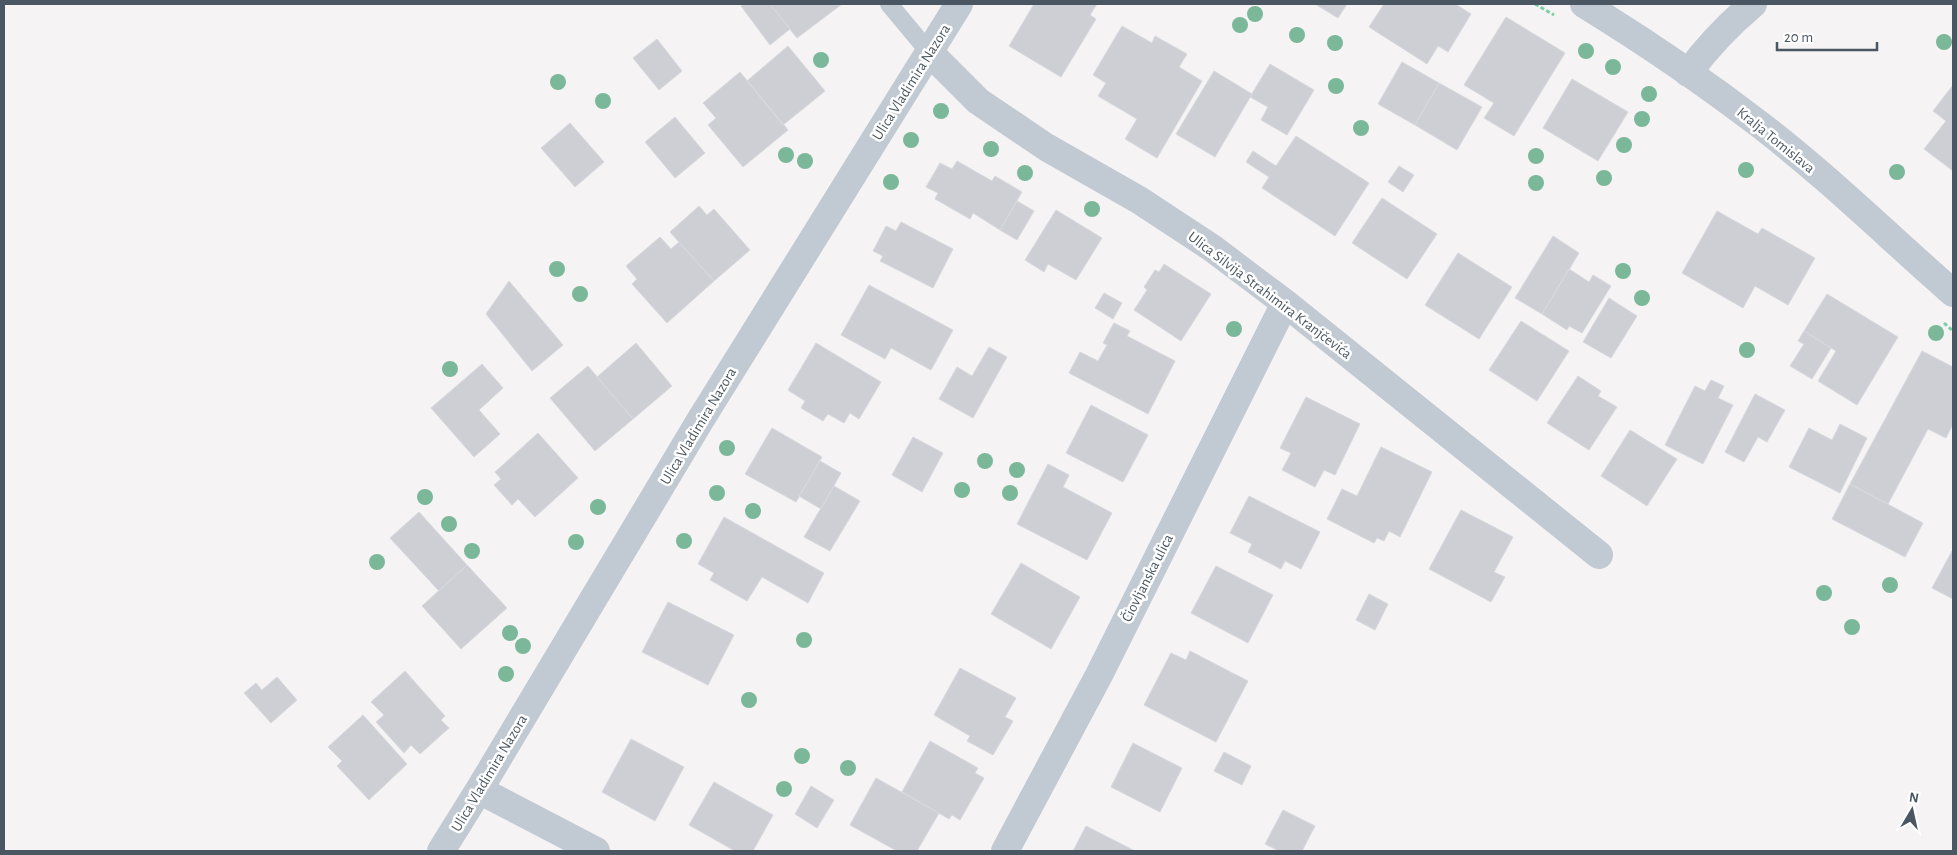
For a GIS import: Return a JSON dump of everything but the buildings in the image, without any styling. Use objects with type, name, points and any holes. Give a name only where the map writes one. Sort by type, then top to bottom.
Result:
[{"type":"street","name":"Ulica Vladimira Nazora","points":[[441,851],[701,419],[959,4]]},
{"type":"street","name":"Kralja Tomislava","points":[[1584,4],[1688,73],[1760,125],[1850,201],[1953,293]]},
{"type":"street","points":[[1688,73],[1724,29],[1753,4]]},
{"type":"street","name":"Ulica Silvija Strahimira Kranjčevića","points":[[930,52],[978,101],[1046,148],[1138,200],[1212,248],[1285,303],[1599,555]]},
{"type":"street","name":"Čiovljanska ulica","points":[[1005,851],[1099,675],[1285,303]]},
{"type":"street","points":[[479,790],[596,851]]},
{"type":"lane","points":[[889,4],[930,52]]},
{"type":"path","points":[[1535,4],[1559,18]]},
{"type":"path","points":[[1942,322],[1953,331]]}]
